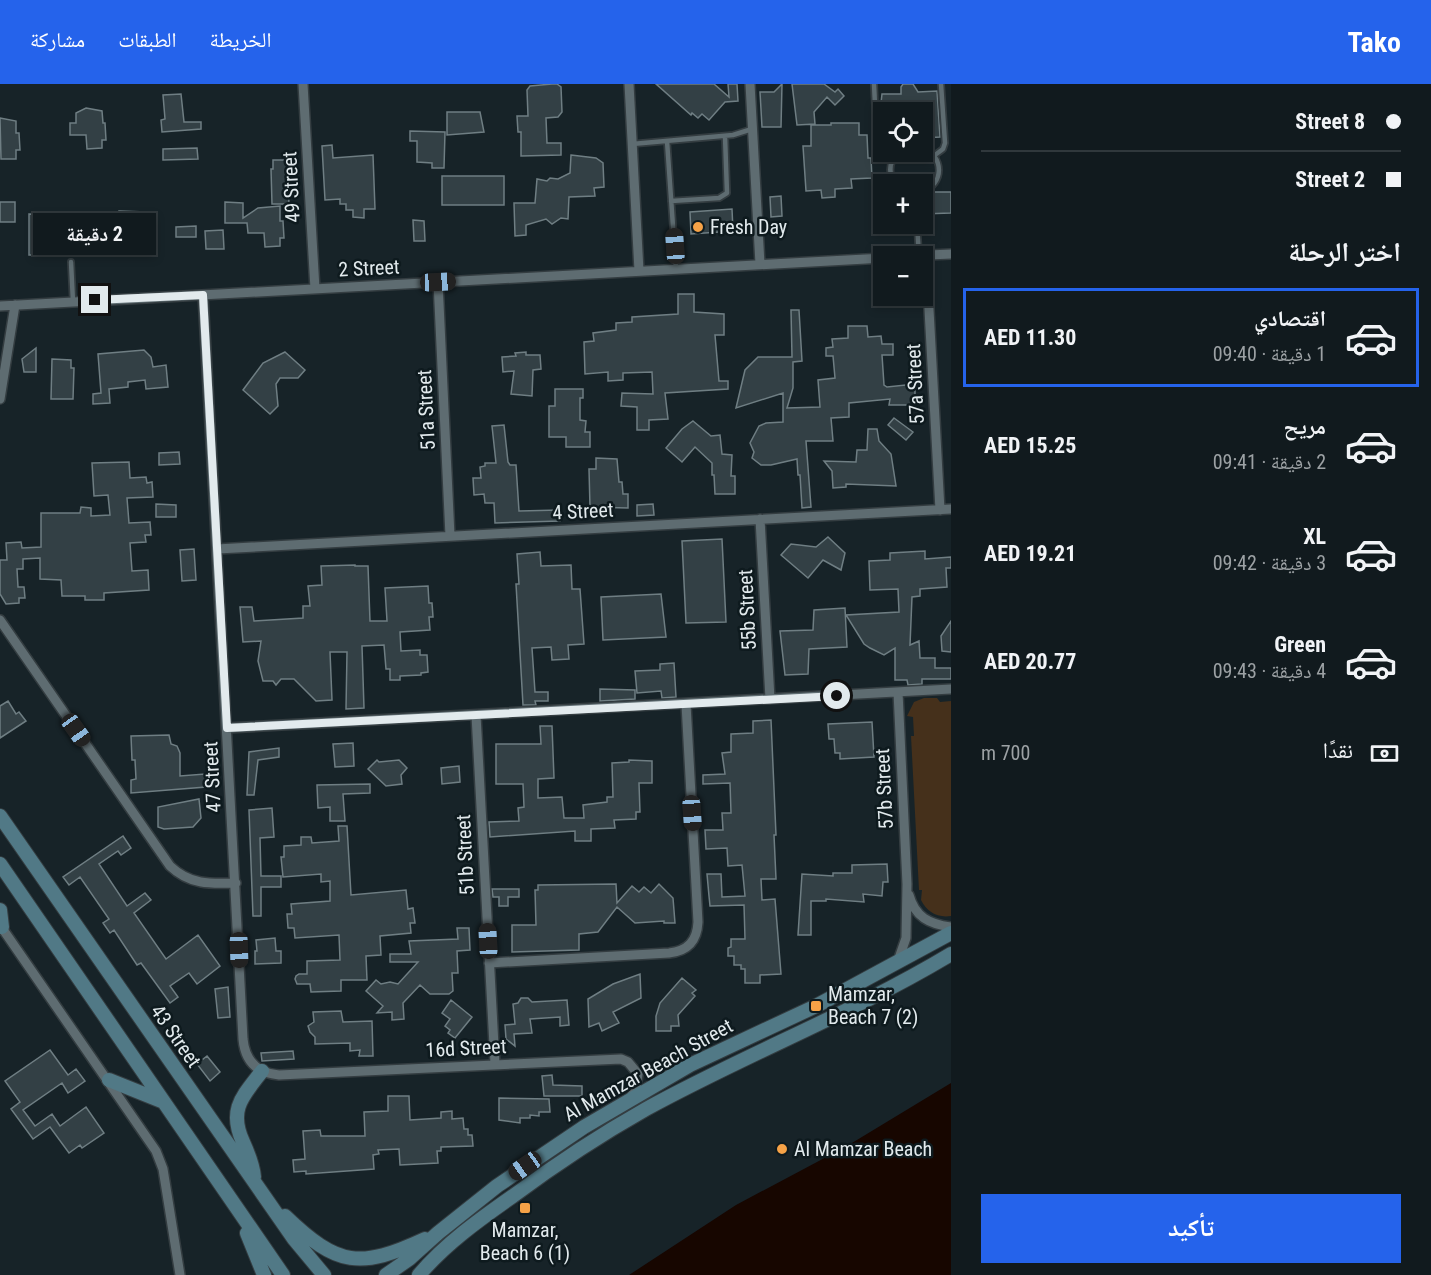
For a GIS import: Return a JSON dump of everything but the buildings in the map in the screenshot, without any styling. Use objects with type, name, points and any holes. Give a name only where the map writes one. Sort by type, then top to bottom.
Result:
[{"type":"main road","name":"43 Street","points":[[0,816],[303,1251],[324,1275]]},
{"type":"main road","points":[[0,864],[283,1275]]},
{"type":"main road","points":[[0,910],[1,926]]},
{"type":"main road","name":"Al Mamzar Beach Street","points":[[386,1275],[409,1259],[480,1199],[541,1155],[629,1100],[690,1065],[816,1006],[951,933]]},
{"type":"main road","name":"Al Mamzar Beach Street","points":[[419,1275],[438,1254],[487,1214],[598,1137],[647,1109],[867,1000],[951,954]]},
{"type":"main road","points":[[262,1071],[242,1096],[236,1119],[238,1130],[258,1187],[315,1244],[345,1257],[366,1259],[384,1256],[438,1233]]},
{"type":"main road","points":[[109,1080],[164,1102]]},
{"type":"main road","points":[[234,1203],[264,1275]]},
{"type":"street","name":"49 Street","points":[[303,84],[315,289]]},
{"type":"street","points":[[629,84],[639,271]]},
{"type":"street","points":[[750,84],[760,264]]},
{"type":"street","points":[[933,255],[951,254]]},
{"type":"street","name":"2 Street","points":[[0,306],[873,259]]},
{"type":"street","name":"51a Street","points":[[438,282],[450,536]]},
{"type":"street","name":"47 Street","points":[[203,295],[244,1049],[248,1058],[262,1071]]},
{"type":"street","points":[[0,399],[15,305]]},
{"type":"street","name":"57a Street","points":[[926,306],[940,510]]},
{"type":"street","name":"4 Street","points":[[217,549],[951,509]]},
{"type":"street","name":"55b Street","points":[[760,519],[770,699]]},
{"type":"street","points":[[0,620],[170,867],[192,881],[210,884],[236,883]]},
{"type":"street","points":[[227,728],[951,690]]},
{"type":"street","name":"57b Street","points":[[897,964],[906,938],[907,884],[898,692]]},
{"type":"street","points":[[489,963],[679,952],[688,948],[698,931],[698,922],[686,704]]},
{"type":"street","name":"51b Street","points":[[476,715],[495,1064]]},
{"type":"street","name":"57b Street","points":[[907,884],[912,905],[918,914],[932,924],[951,927]]},
{"type":"street","points":[[1,926],[109,1080],[160,1160],[180,1275]]},
{"type":"street","name":"16d Street","points":[[262,1071],[279,1075],[621,1059],[628,1062],[638,1074],[636,1089],[629,1100]]},
{"type":"lane","points":[[874,84],[875,102]]},
{"type":"lane","points":[[933,184],[938,177],[938,162],[935,155],[943,149],[945,143],[941,84]]},
{"type":"lane","points":[[632,144],[725,136],[752,129]]},
{"type":"lane","points":[[671,201],[719,198],[727,193],[725,136]]},
{"type":"lane","points":[[667,141],[676,269]]},
{"type":"lane","points":[[71,262],[73,302]]},
{"type":"shaded area","points":[[924,698],[937,698],[940,702],[951,701],[951,916],[941,916],[929,911],[921,900],[922,890],[919,890],[911,736],[914,736],[913,717],[907,716],[914,702]]},
{"type":"shaded area","points":[[951,1083],[951,1275],[629,1275],[736,1205],[847,1146]]},
{"type":"place","name":"Fresh Day","points":[[698,227]]},
{"type":"place","name":"Mamzar, Beach 7 (2)","points":[[816,1006]]},
{"type":"place","name":"Al Mamzar Beach","points":[[782,1149]]},
{"type":"place","name":"Mamzar, Beach 6 (1)","points":[[525,1208]]},
{"type":"route","points":[[95,300],[203,295],[227,728],[837,696]]}]
